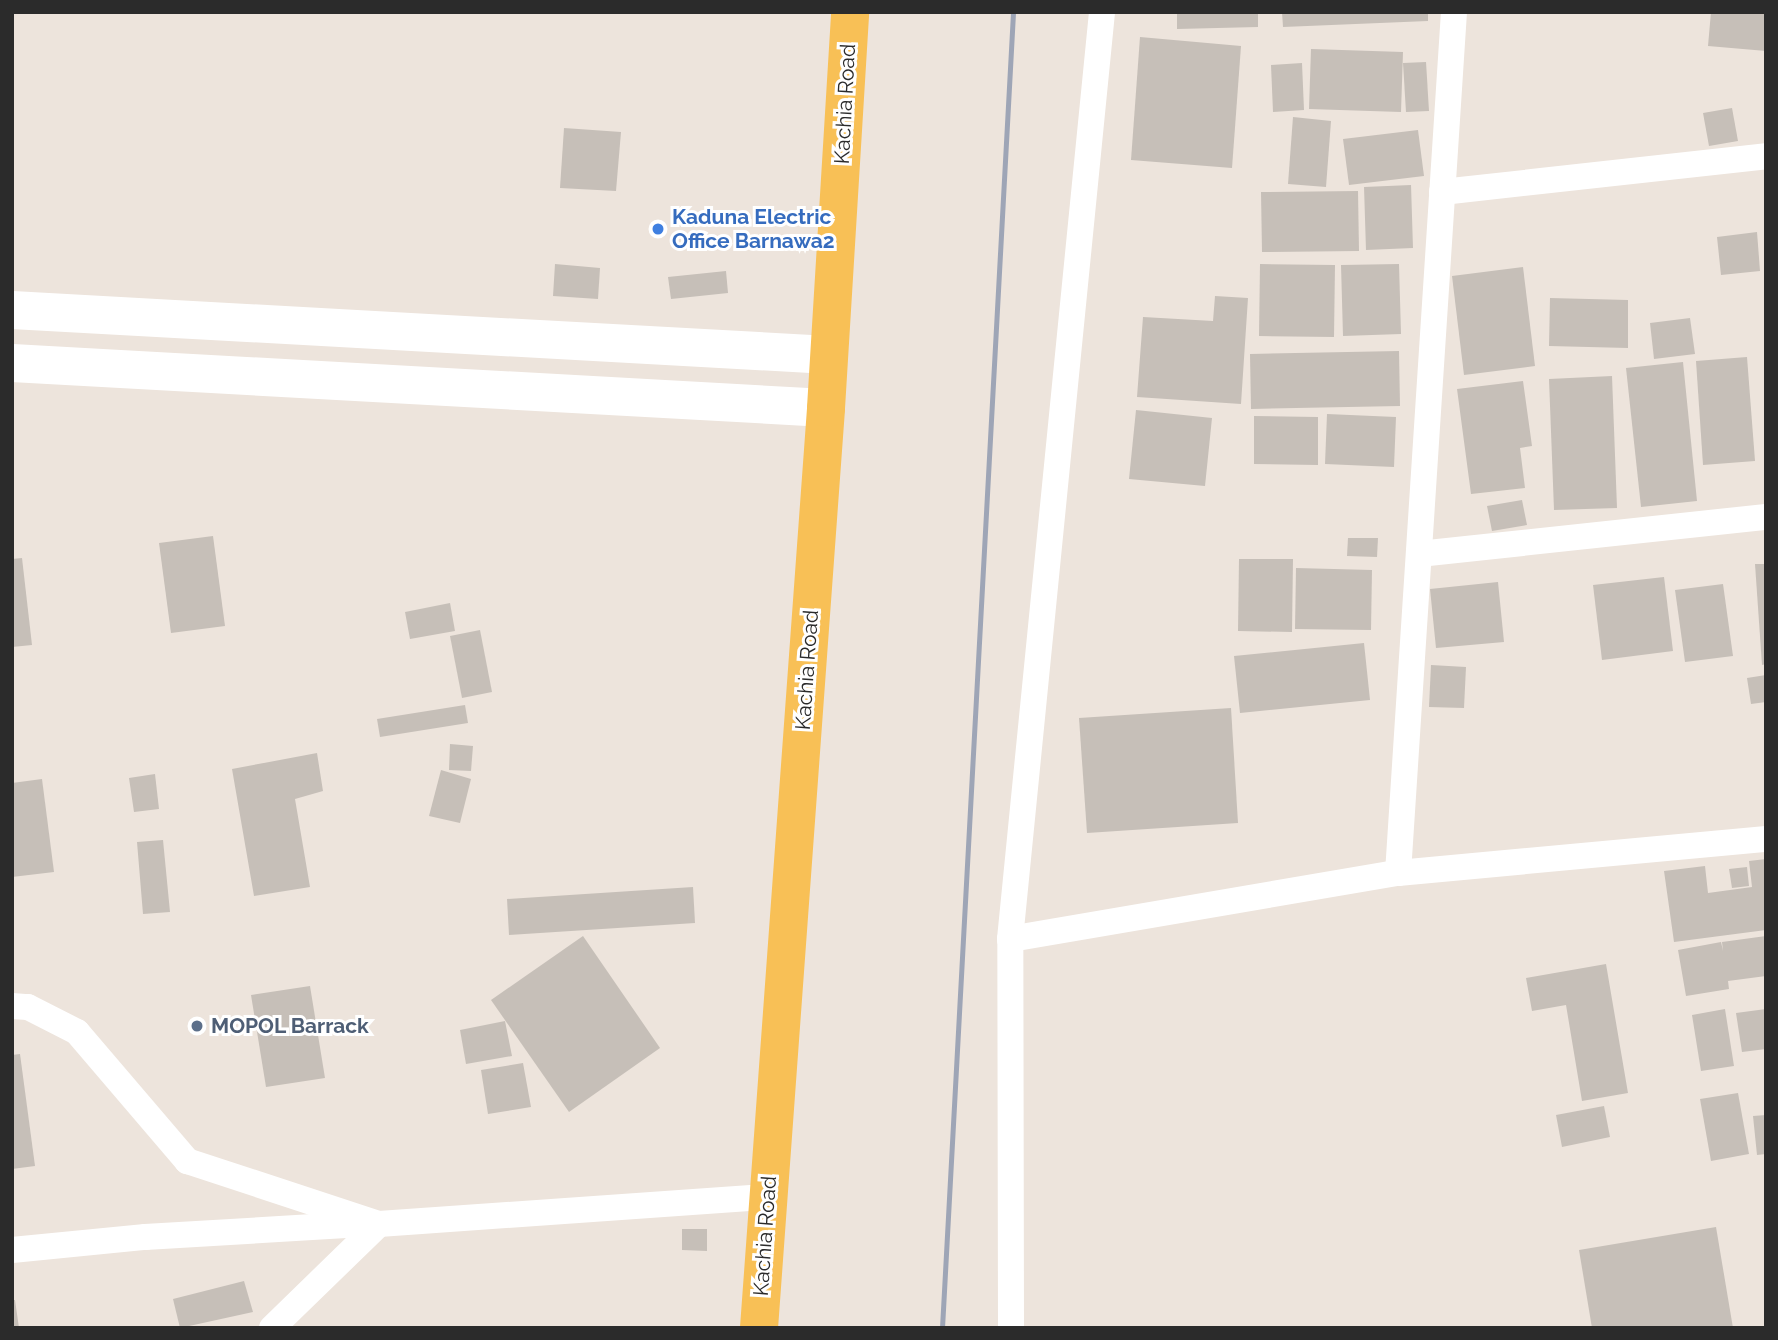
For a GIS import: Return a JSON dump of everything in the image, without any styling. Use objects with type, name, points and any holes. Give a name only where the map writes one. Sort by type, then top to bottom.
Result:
[{"type":"main road","name":"Kachia Road","points":[[759,1328],[830,355],[850,12]]},
{"type":"street","points":[[1011,1328],[1010,939],[1102,12]]},
{"type":"street","points":[[1398,873],[1454,12]]},
{"type":"street","points":[[1442,192],[1766,156]]},
{"type":"street","points":[[12,310],[830,355]]},
{"type":"street","points":[[12,363],[826,408]]},
{"type":"street","points":[[1419,554],[1766,517]]},
{"type":"street","points":[[1010,939],[1398,873],[1766,839]]},
{"type":"street","points":[[12,1006],[28,1007],[78,1032],[187,1161],[379,1224]]},
{"type":"street","points":[[12,1251],[145,1237],[768,1197]]},
{"type":"street","points":[[272,1328],[379,1224]]},
{"type":"building","points":[[1177,12],[1258,12],[1258,27],[1177,29]]},
{"type":"building","points":[[1282,12],[1428,12],[1428,21],[1283,27]]},
{"type":"building","points":[[1711,12],[1766,12],[1766,51],[1708,46]]},
{"type":"building","points":[[1140,37],[1241,46],[1232,168],[1131,160]]},
{"type":"building","points":[[1311,49],[1403,52],[1401,112],[1309,109]]},
{"type":"building","points":[[1426,62],[1429,111],[1406,112],[1403,63]]},
{"type":"building","points":[[1302,63],[1304,110],[1273,112],[1271,65]]},
{"type":"building","points":[[1732,108],[1738,141],[1709,146],[1703,113]]},
{"type":"building","points":[[1293,117],[1331,121],[1326,187],[1288,184]]},
{"type":"building","points":[[564,128],[621,132],[616,191],[560,188]]},
{"type":"building","points":[[1418,130],[1424,176],[1349,185],[1343,139]]},
{"type":"building","points":[[1411,185],[1413,248],[1366,250],[1364,187]]},
{"type":"building","points":[[1358,191],[1359,251],[1262,252],[1261,192]]},
{"type":"building","points":[[1757,232],[1760,271],[1721,275],[1717,237]]},
{"type":"building","points":[[555,264],[600,268],[598,299],[553,296]]},
{"type":"building","points":[[1260,264],[1335,265],[1334,337],[1259,336]]},
{"type":"building","points":[[1399,264],[1401,334],[1343,336],[1341,265]]},
{"type":"building","points":[[1523,267],[1535,366],[1464,375],[1452,276]]},
{"type":"building","points":[[726,271],[728,293],[671,299],[668,277]]},
{"type":"building","points":[[1215,296],[1248,298],[1241,404],[1137,397],[1143,317],[1213,321]]},
{"type":"building","points":[[1550,298],[1628,300],[1628,348],[1549,346]]},
{"type":"building","points":[[1690,318],[1695,354],[1654,359],[1650,323]]},
{"type":"building","points":[[1399,351],[1400,406],[1251,409],[1250,354]]},
{"type":"building","points":[[1747,357],[1755,461],[1703,465],[1696,361]]},
{"type":"building","points":[[1683,362],[1697,501],[1641,507],[1626,368]]},
{"type":"building","points":[[1612,376],[1617,508],[1554,510],[1549,379]]},
{"type":"building","points":[[1523,381],[1532,446],[1520,448],[1525,488],[1471,494],[1457,389]]},
{"type":"building","points":[[1136,410],[1212,418],[1205,486],[1129,479]]},
{"type":"building","points":[[1327,414],[1396,417],[1394,467],[1325,464]]},
{"type":"building","points":[[1254,416],[1318,417],[1318,465],[1254,464]]},
{"type":"building","points":[[1522,500],[1527,525],[1492,531],[1487,506]]},
{"type":"building","points":[[213,536],[225,626],[171,633],[159,543]]},
{"type":"building","points":[[1348,538],[1378,538],[1377,557],[1347,556]]},
{"type":"building","points":[[22,558],[32,645],[12,647],[12,559]]},
{"type":"building","points":[[1239,559],[1293,559],[1292,632],[1238,631]]},
{"type":"building","points":[[1755,564],[1766,564],[1766,664],[1762,665]]},
{"type":"building","points":[[1296,568],[1372,570],[1371,630],[1295,629]]},
{"type":"building","points":[[1664,577],[1673,651],[1602,660],[1593,585]]},
{"type":"building","points":[[1498,582],[1504,642],[1436,648],[1430,589]]},
{"type":"building","points":[[1723,584],[1733,656],[1685,662],[1675,590]]},
{"type":"building","points":[[450,603],[455,631],[410,639],[405,612]]},
{"type":"building","points":[[480,630],[492,692],[462,698],[450,636]]},
{"type":"building","points":[[1364,643],[1370,700],[1240,713],[1234,656]]},
{"type":"building","points":[[1431,665],[1466,667],[1464,708],[1429,707]]},
{"type":"building","points":[[1766,675],[1766,702],[1751,704],[1747,678]]},
{"type":"building","points":[[465,705],[468,723],[380,737],[377,719]]},
{"type":"building","points":[[1231,708],[1238,823],[1087,833],[1079,718]]},
{"type":"building","points":[[450,744],[473,746],[471,771],[449,770]]},
{"type":"building","points":[[317,753],[323,791],[295,799],[310,887],[254,896],[232,769]]},
{"type":"building","points":[[441,770],[471,779],[460,823],[429,816]]},
{"type":"building","points":[[155,774],[159,809],[134,812],[129,778]]},
{"type":"building","points":[[42,779],[54,872],[12,877],[12,783]]},
{"type":"building","points":[[163,840],[170,912],[143,914],[137,842]]},
{"type":"building","points":[[1766,859],[1766,930],[1674,942],[1664,871],[1705,866],[1708,893],[1752,887],[1749,861]]},
{"type":"building","points":[[1747,867],[1749,886],[1732,888],[1729,869]]},
{"type":"building","points":[[693,887],[695,923],[509,935],[507,899]]},
{"type":"building","points":[[583,936],[660,1048],[569,1112],[491,1000]]},
{"type":"building","points":[[1766,936],[1766,976],[1728,981],[1729,989],[1686,996],[1678,950],[1721,942],[1723,951],[1722,942]]},
{"type":"building","points":[[1606,964],[1628,1093],[1582,1101],[1566,1005],[1532,1011],[1526,978]]},
{"type":"building","points":[[310,986],[325,1078],[266,1087],[251,995]]},
{"type":"building","points":[[1725,1009],[1734,1066],[1701,1071],[1692,1015]]},
{"type":"building","points":[[1766,1009],[1766,1049],[1742,1052],[1736,1013]]},
{"type":"building","points":[[505,1021],[512,1056],[466,1064],[460,1030]]},
{"type":"building","points":[[20,1054],[35,1166],[12,1169],[12,1055]]},
{"type":"building","points":[[523,1063],[531,1107],[488,1114],[481,1070]]},
{"type":"building","points":[[1738,1093],[1749,1154],[1711,1161],[1700,1099]]},
{"type":"building","points":[[1604,1106],[1610,1137],[1562,1147],[1556,1115]]},
{"type":"building","points":[[1766,1115],[1766,1154],[1757,1155],[1753,1116]]},
{"type":"building","points":[[1716,1227],[1733,1328],[1592,1328],[1579,1250]]},
{"type":"building","points":[[682,1229],[707,1229],[707,1251],[682,1250]]},
{"type":"building","points":[[244,1281],[253,1312],[180,1328],[173,1299]]},
{"type":"building","points":[[12,1300],[15,1300],[19,1328],[12,1328]]},
{"type":"railway","points":[[942,1328],[1013,12]]},
{"type":"place","name":"Kaduna Electric Office Barnawa2","points":[[658,229]]},
{"type":"place","name":"MOPOL Barrack","points":[[197,1026]]}]
